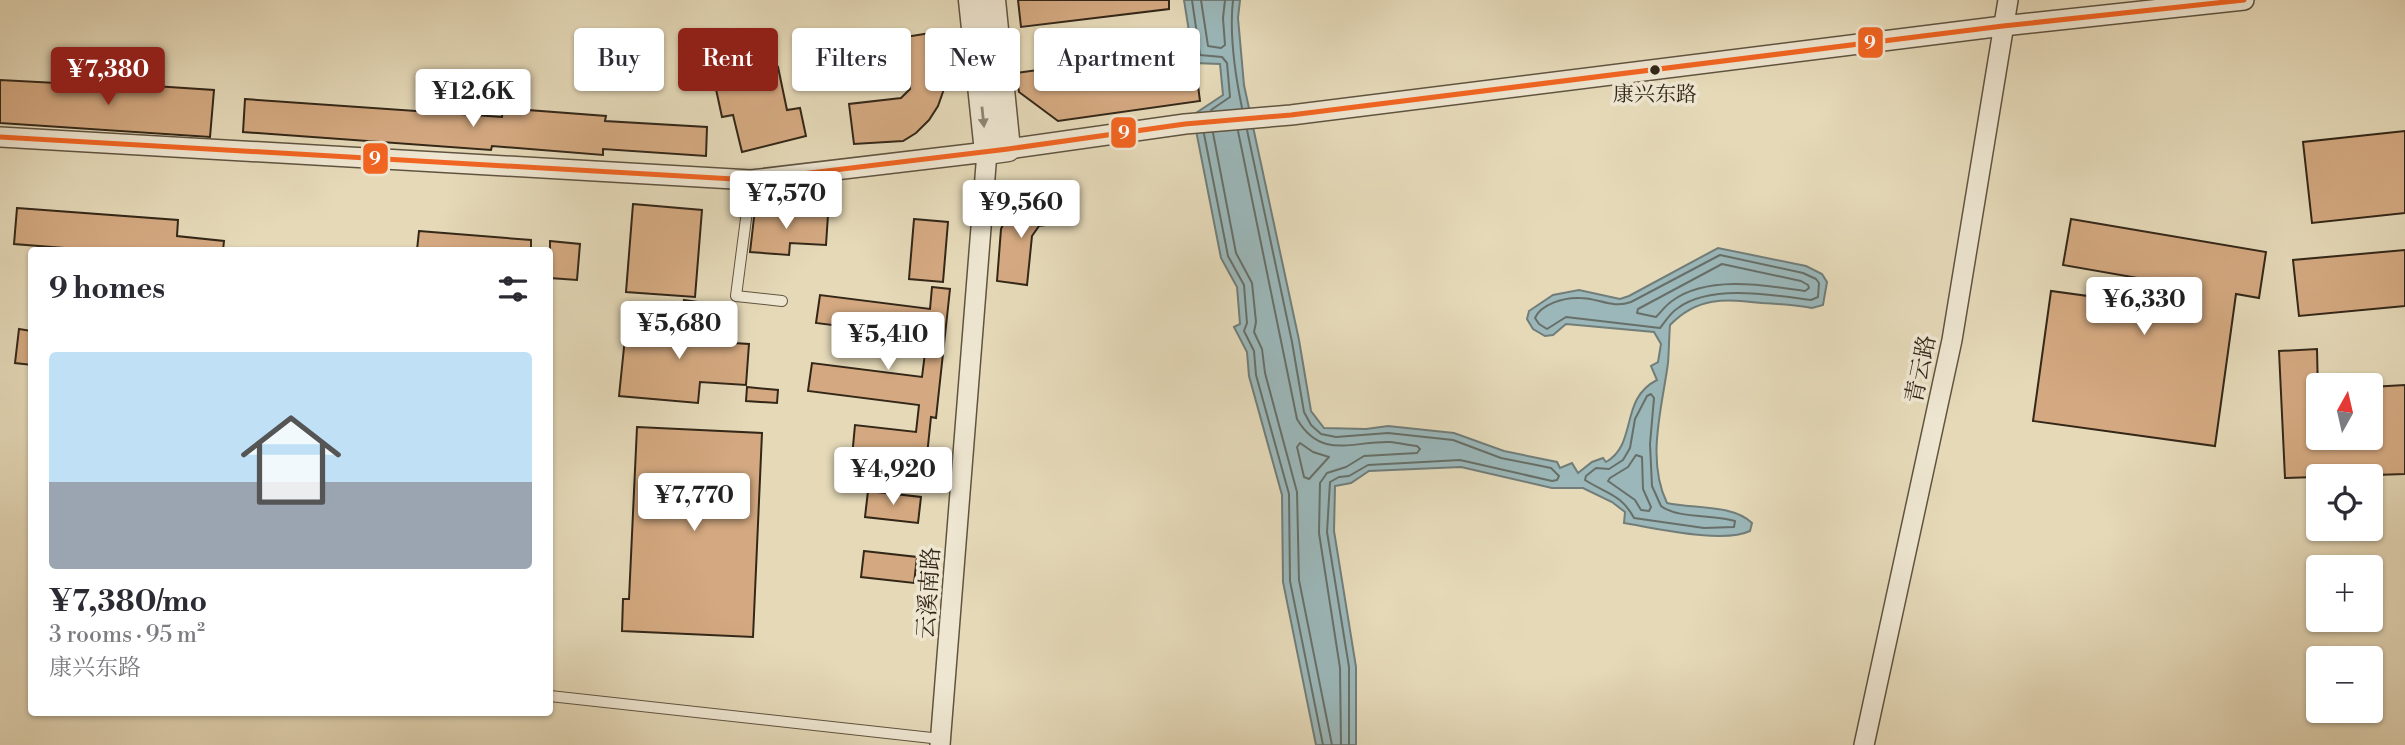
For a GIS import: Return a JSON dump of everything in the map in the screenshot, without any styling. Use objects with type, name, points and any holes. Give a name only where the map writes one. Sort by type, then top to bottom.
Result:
[{"type":"street","points":[[971,0],[998,150]]},
{"type":"street","points":[[993,0],[998,150]]},
{"type":"street","name":"青云路","points":[[1864,745],[1952,340],[2008,0]]},
{"type":"street","points":[[0,137],[751,180],[1185,124],[1291,115],[2003,26],[2244,0]]},
{"type":"street","name":"云溪南路","points":[[941,742],[998,150]]},
{"type":"lane","points":[[751,180],[736,296],[782,301]]},
{"type":"lane","points":[[553,696],[941,742]]},
{"type":"water","points":[[1184,0],[1240,0],[1238,18],[1244,85],[1299,340],[1311,411],[1324,428],[1366,429],[1388,426],[1454,433],[1504,451],[1557,462],[1560,468],[1572,463],[1578,473],[1592,462],[1603,458],[1606,462],[1616,454],[1638,398],[1645,388],[1657,380],[1651,366],[1658,362],[1661,344],[1654,332],[1566,324],[1553,335],[1545,336],[1533,329],[1527,319],[1529,311],[1553,295],[1579,290],[1620,299],[1629,296],[1718,248],[1806,266],[1822,274],[1827,282],[1823,305],[1812,308],[1736,301],[1713,302],[1691,309],[1670,325],[1668,363],[1657,434],[1657,469],[1667,503],[1734,513],[1752,523],[1750,531],[1738,535],[1706,536],[1624,523],[1625,512],[1612,502],[1583,488],[1552,488],[1461,467],[1369,471],[1351,483],[1335,486],[1334,531],[1356,667],[1356,745],[1316,745],[1283,582],[1282,495],[1249,376],[1247,352],[1234,327],[1240,324],[1237,287],[1221,258],[1193,115],[1223,95],[1220,64],[1200,63],[1200,28],[1188,28]]},
{"type":"building","points":[[1018,0],[1169,0],[1169,9],[1021,27]]},
{"type":"building","points":[[925,34],[925,91],[943,91],[938,106],[916,133],[903,141],[854,144],[849,104],[901,98],[911,91],[911,36]]},
{"type":"building","points":[[778,67],[787,110],[800,108],[806,136],[742,152],[733,115],[722,117],[716,91],[778,91]]},
{"type":"building","points":[[1034,71],[1034,91],[1199,91],[1200,101],[1058,121],[1019,92],[1020,72]]},
{"type":"building","points":[[0,80],[94,85],[94,82],[214,90],[210,137],[0,123]]},
{"type":"building","points":[[245,99],[502,117],[503,108],[606,116],[605,121],[707,127],[706,156],[603,149],[603,155],[492,146],[491,150],[243,132]]},
{"type":"building","points":[[2405,131],[2405,213],[2312,223],[2303,142]]},
{"type":"building","points":[[1049,199],[1053,224],[1039,226],[1032,236],[1027,285],[997,281],[1001,229],[1007,215],[1019,205]]},
{"type":"building","points":[[633,204],[702,210],[695,297],[626,292]]},
{"type":"building","points":[[17,208],[178,220],[177,236],[224,241],[223,247],[52,247],[14,244]]},
{"type":"building","points":[[755,209],[828,215],[826,245],[790,243],[789,255],[750,252]]},
{"type":"building","points":[[914,219],[948,222],[943,282],[909,279]]},
{"type":"building","points":[[2071,219],[2266,252],[2259,298],[2236,294],[2215,446],[2033,421],[2051,291],[2198,311],[2201,289],[2063,265]]},
{"type":"building","points":[[419,231],[531,240],[531,247],[417,247]]},
{"type":"building","points":[[550,241],[580,244],[577,280],[553,278],[553,247],[550,247]]},
{"type":"building","points":[[2405,250],[2405,306],[2299,316],[2293,260]]},
{"type":"building","points":[[932,287],[950,289],[936,418],[931,417],[926,465],[852,457],[855,425],[916,432],[919,405],[808,391],[812,363],[922,377],[927,337],[816,323],[820,295],[930,309]]},
{"type":"building","points":[[684,300],[706,303],[702,341],[749,344],[746,385],[700,382],[698,403],[619,396],[626,328],[681,332]]},
{"type":"building","points":[[19,329],[28,330],[28,365],[15,363]]},
{"type":"building","points":[[2317,349],[2318,373],[2306,373],[2306,450],[2384,450],[2384,386],[2405,385],[2405,474],[2383,475],[2383,464],[2306,464],[2306,477],[2285,478],[2279,351]]},
{"type":"building","points":[[747,387],[778,390],[777,403],[746,401]]},
{"type":"building","points":[[637,427],[762,433],[753,637],[622,631],[623,599],[629,599]]},
{"type":"building","points":[[868,491],[921,497],[918,523],[865,517]]},
{"type":"building","points":[[864,551],[917,557],[914,583],[861,577]]},
{"type":"transit line","name":"9","points":[[0,137],[751,180],[1008,149],[1185,124],[1291,115],[2003,26],[2244,0]]},
{"type":"place","name":"康兴东路","points":[[1655,70]]}]
